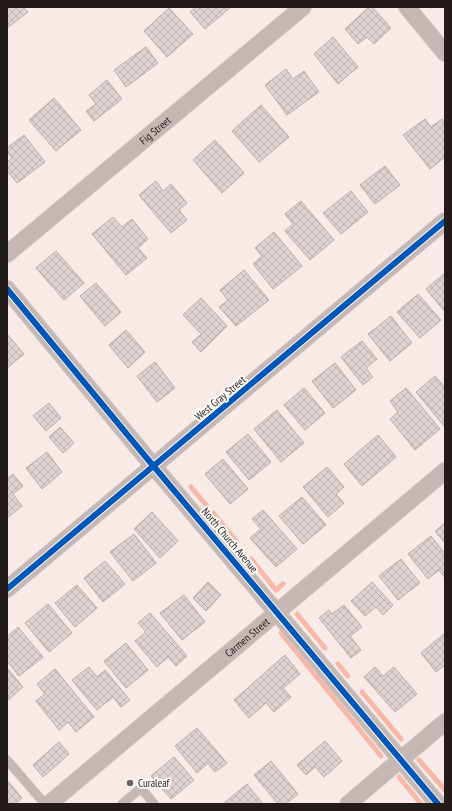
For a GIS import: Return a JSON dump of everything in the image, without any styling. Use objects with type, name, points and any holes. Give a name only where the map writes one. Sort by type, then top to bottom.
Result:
[{"type":"street","name":"Fig Street","points":[[7,254],[303,7]]},
{"type":"street","points":[[407,7],[445,53]]},
{"type":"street","name":"West Gray Street","points":[[7,589],[445,221]]},
{"type":"street","name":"North Church Avenue","points":[[7,289],[438,804]]},
{"type":"street","name":"Carmen Street","points":[[49,804],[445,471]]},
{"type":"street","points":[[350,803],[445,722]]},
{"type":"lane","points":[[7,760],[45,804]]},
{"type":"lane","points":[[122,804],[141,788],[154,804]]},
{"type":"building","points":[[7,7],[23,7],[28,12],[7,28]]},
{"type":"building","points":[[196,7],[231,7],[205,29],[190,12]]},
{"type":"building","points":[[369,7],[372,7],[391,28],[374,44],[367,37],[358,44],[345,29]]},
{"type":"building","points":[[169,8],[193,34],[167,57],[144,31]]},
{"type":"building","points":[[333,37],[358,67],[338,84],[314,54]]},
{"type":"building","points":[[146,47],[158,63],[126,87],[114,70]]},
{"type":"building","points":[[286,69],[293,79],[304,71],[319,92],[287,115],[265,85]]},
{"type":"building","points":[[107,80],[122,99],[94,121],[86,111],[96,104],[89,95]]},
{"type":"building","points":[[54,98],[81,130],[56,151],[29,120]]},
{"type":"building","points":[[261,105],[289,137],[259,162],[232,131]]},
{"type":"building","points":[[425,119],[431,127],[442,119],[445,122],[445,157],[430,169],[403,135]]},
{"type":"building","points":[[24,135],[45,162],[17,183],[7,171],[7,162],[12,158],[7,152],[7,148]]},
{"type":"building","points":[[215,140],[244,173],[222,193],[193,160]]},
{"type":"building","points":[[385,166],[400,185],[375,204],[360,185]]},
{"type":"building","points":[[156,181],[163,191],[171,184],[187,203],[179,210],[187,220],[171,233],[139,195]]},
{"type":"building","points":[[351,191],[368,212],[341,234],[323,213]]},
{"type":"building","points":[[301,201],[334,240],[310,260],[285,231],[293,224],[285,214]]},
{"type":"building","points":[[113,217],[122,227],[132,219],[148,239],[138,248],[147,258],[126,275],[92,234]]},
{"type":"building","points":[[274,232],[302,266],[273,289],[253,264],[262,256],[255,248]]},
{"type":"building","points":[[56,251],[84,283],[64,300],[36,268]]},
{"type":"building","points":[[244,270],[269,300],[236,326],[219,307],[228,300],[220,290]]},
{"type":"building","points":[[445,273],[445,312],[426,289]]},
{"type":"building","points":[[96,283],[121,312],[105,326],[80,296]]},
{"type":"building","points":[[418,294],[441,320],[420,338],[397,312]]},
{"type":"building","points":[[201,298],[227,326],[201,352],[192,342],[201,334],[183,315]]},
{"type":"building","points":[[391,316],[412,343],[390,361],[368,334]]},
{"type":"building","points":[[126,330],[145,352],[128,368],[109,345]]},
{"type":"building","points":[[7,334],[24,354],[7,368]]},
{"type":"building","points":[[362,341],[377,359],[366,368],[373,377],[363,385],[341,357]]},
{"type":"building","points":[[155,362],[175,388],[157,402],[137,376]]},
{"type":"building","points":[[335,363],[356,390],[333,408],[312,381]]},
{"type":"building","points":[[435,376],[445,387],[444,426],[416,392]]},
{"type":"building","points":[[304,388],[325,413],[305,430],[284,405]]},
{"type":"building","points":[[406,388],[440,429],[415,450],[390,419],[398,412],[390,401]]},
{"type":"building","points":[[49,403],[61,418],[46,431],[33,416]]},
{"type":"building","points":[[277,410],[304,443],[281,462],[254,429]]},
{"type":"building","points":[[60,427],[74,443],[63,453],[49,437]]},
{"type":"building","points":[[248,434],[271,462],[249,480],[226,452]]},
{"type":"building","points":[[378,435],[396,457],[362,486],[344,464]]},
{"type":"building","points":[[47,452],[62,472],[42,489],[26,468]]},
{"type":"building","points":[[223,459],[248,489],[230,504],[205,474]]},
{"type":"building","points":[[327,467],[344,487],[336,494],[344,503],[328,517],[303,487]]},
{"type":"building","points":[[13,474],[23,486],[13,494],[22,506],[7,518],[7,479]]},
{"type":"building","points":[[302,497],[326,525],[303,544],[279,516]]},
{"type":"building","points":[[263,510],[297,549],[276,567],[250,538],[261,529],[252,519]]},
{"type":"building","points":[[152,512],[178,541],[160,558],[134,529]]},
{"type":"building","points":[[445,523],[445,543],[435,531]]},
{"type":"building","points":[[134,534],[156,563],[133,581],[110,552]]},
{"type":"building","points":[[431,536],[445,554],[445,578],[439,570],[428,579],[408,554]]},
{"type":"building","points":[[401,559],[420,583],[398,600],[379,576]]},
{"type":"building","points":[[105,561],[125,584],[103,602],[84,578]]},
{"type":"building","points":[[208,582],[221,595],[206,611],[193,598]]},
{"type":"building","points":[[372,582],[393,605],[383,615],[376,607],[365,616],[351,601]]},
{"type":"building","points":[[77,585],[97,608],[75,627],[55,603]]},
{"type":"building","points":[[184,595],[205,622],[182,640],[160,613]]},
{"type":"building","points":[[48,604],[72,633],[49,652],[25,623]]},
{"type":"building","points":[[344,605],[362,627],[350,636],[361,650],[351,658],[319,618],[329,610],[332,614]]},
{"type":"building","points":[[150,613],[187,656],[176,666],[168,657],[157,667],[135,641],[146,632],[138,623]]},
{"type":"building","points":[[18,627],[43,657],[19,676],[7,661],[7,637]]},
{"type":"building","points":[[445,633],[445,665],[436,672],[421,653]]},
{"type":"building","points":[[126,643],[148,670],[126,688],[104,661]]},
{"type":"building","points":[[285,655],[300,674],[283,688],[291,697],[274,712],[266,703],[249,718],[234,700]]},
{"type":"building","points":[[89,667],[97,677],[105,670],[130,700],[121,707],[113,697],[97,710],[72,680]]},
{"type":"building","points":[[375,667],[383,676],[394,667],[417,694],[395,712],[364,677]]},
{"type":"building","points":[[7,668],[23,687],[7,701]]},
{"type":"building","points":[[55,669],[94,717],[76,732],[68,722],[59,730],[36,701],[45,694],[37,684]]},
{"type":"building","points":[[197,728],[227,763],[215,772],[208,763],[197,773],[175,746]]},
{"type":"building","points":[[325,741],[342,761],[324,777],[315,767],[306,775],[297,765]]},
{"type":"building","points":[[59,742],[69,754],[43,777],[33,765]]},
{"type":"building","points":[[174,757],[194,780],[171,799],[151,776]]},
{"type":"building","points":[[271,761],[298,794],[286,804],[278,804],[254,775]]},
{"type":"building","points":[[7,780],[22,798],[15,804],[7,804]]},
{"type":"building","points":[[247,784],[263,804],[223,804]]},
{"type":"waterway","points":[[191,487],[207,506]]},
{"type":"waterway","points":[[213,513],[237,542]]},
{"type":"waterway","points":[[251,559],[276,590],[283,584]]},
{"type":"waterway","points":[[297,614],[325,648]]},
{"type":"waterway","points":[[281,633],[381,756]]},
{"type":"waterway","points":[[338,664],[348,676]]},
{"type":"waterway","points":[[362,692],[401,739]]},
{"type":"waterway","points":[[419,760],[445,790]]},
{"type":"waterway","points":[[399,777],[421,804]]},
{"type":"cycle path","points":[[7,589],[445,221]]},
{"type":"cycle path","points":[[7,289],[145,456],[438,804]]},
{"type":"place","name":"Curaleaf","points":[[130,783]]}]
